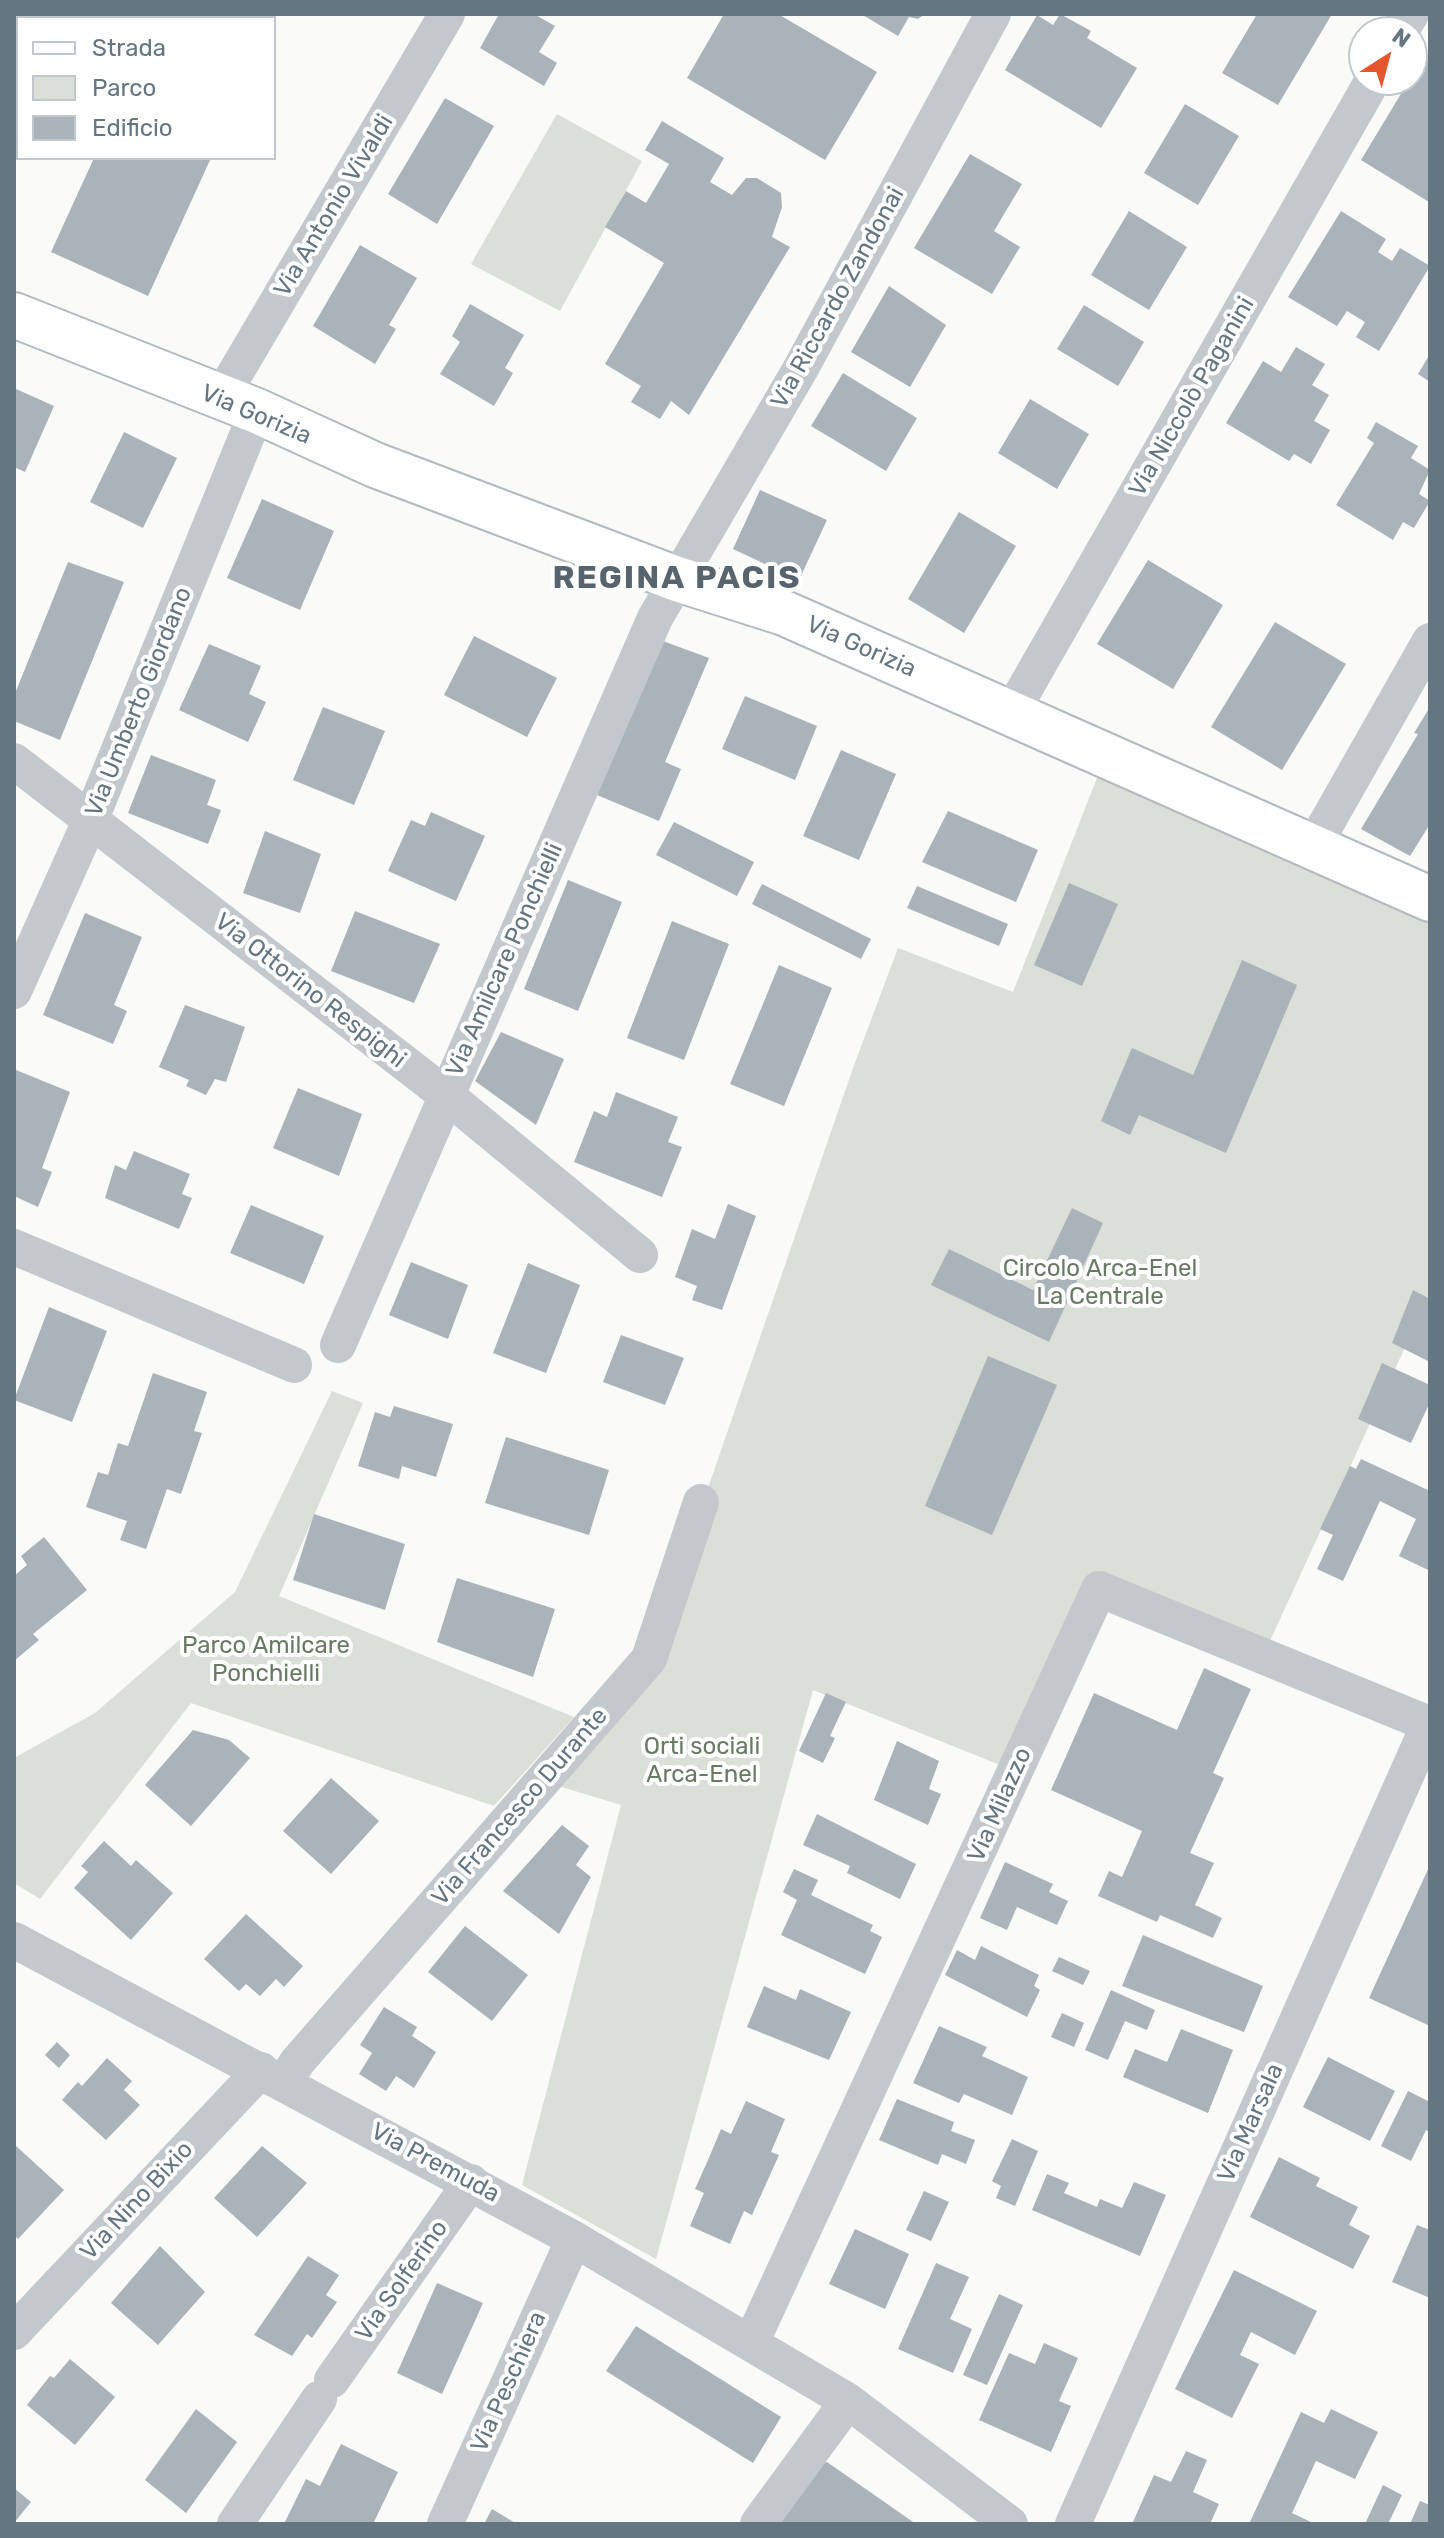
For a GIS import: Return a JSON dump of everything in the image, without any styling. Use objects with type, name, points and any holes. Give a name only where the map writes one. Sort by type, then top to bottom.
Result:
[{"type":"main road","name":"Via Gorizia","points":[[14,315],[239,405],[375,465],[677,579],[784,613],[1430,899]]},
{"type":"street","name":"Via Antonio Vivaldi","points":[[239,405],[447,14]]},
{"type":"street","name":"Via Riccardo Zandonai","points":[[677,579],[801,368],[993,14]]},
{"type":"street","name":"Via Niccolò Paganini","points":[[1011,713],[1364,96]]},
{"type":"street","name":"Via Umberto Giordano","points":[[14,991],[90,821],[239,405]]},
{"type":"street","name":"Via Amilcare Ponchielli","points":[[338,1345],[655,618],[677,579]]},
{"type":"street","points":[[1313,847],[1430,641]]},
{"type":"street","name":"Via Ottorino Respighi","points":[[14,761],[446,1095],[640,1255]]},
{"type":"street","points":[[14,1247],[294,1365]]},
{"type":"street","name":"Via Francesco Durante","points":[[272,2076],[298,2061],[649,1659],[701,1502]]},
{"type":"street","name":"Via Milazzo","points":[[751,2343],[1099,1589],[1430,1723]]},
{"type":"street","name":"Via Marsala","points":[[1073,2524],[1430,1723]]},
{"type":"street","name":"Via Premuda","points":[[14,1940],[574,2239],[848,2401],[1010,2524]]},
{"type":"street","name":"Via Nino Bixio","points":[[14,2332],[272,2076]]},
{"type":"street","name":"Via Solferino","points":[[235,2524],[471,2182]]},
{"type":"street","name":"Via Peschiera","points":[[445,2524],[574,2239]]},
{"type":"street","points":[[758,2524],[848,2401]]},
{"type":"green space","points":[[557,114],[642,161],[560,311],[471,264]]},
{"type":"green space","name":"Circolo Arca-Enel La Centrale","points":[[1106,755],[1430,899],[1430,1293],[1263,1656],[1099,1590],[1015,1771],[813,1690],[656,2259],[522,2185],[621,1805],[542,1781],[649,1659],[853,1068],[898,948],[1013,992]]},
{"type":"green space","name":"Parco Amilcare Ponchielli","points":[[332,1391],[363,1403],[279,1596],[574,1717],[494,1806],[191,1703],[40,1899],[14,1883],[14,1758],[95,1713],[235,1592]]},
{"type":"building","points":[[18,14],[105,14],[103,16],[16,16]]},
{"type":"building","points":[[209,14],[260,14],[259,16]]},
{"type":"building","points":[[499,14],[534,14],[555,26],[539,52],[557,63],[544,86],[480,48]]},
{"type":"building","points":[[724,14],[778,14],[877,72],[825,160],[687,78]]},
{"type":"building","points":[[861,14],[925,14],[918,19],[909,17],[898,36]]},
{"type":"building","points":[[1060,14],[1091,31],[1087,38],[1137,68],[1101,128],[1005,70],[1037,15],[1053,25]]},
{"type":"building","points":[[1257,14],[1332,14],[1278,105],[1222,73]]},
{"type":"building","points":[[16,16],[16,67],[14,65]]},
{"type":"building","points":[[1430,56],[1429,202],[1361,160],[1400,96],[1428,96]]},
{"type":"building","points":[[445,98],[494,126],[437,224],[388,194]]},
{"type":"building","points":[[1185,104],[1239,136],[1198,205],[1144,173]]},
{"type":"building","points":[[662,121],[724,158],[710,182],[732,195],[746,178],[757,178],[781,193],[782,207],[772,237],[790,247],[689,415],[671,401],[660,419],[631,402],[641,386],[605,364],[664,263],[605,227],[626,191],[646,203],[669,164],[645,150]]},
{"type":"building","points":[[970,154],[1022,184],[994,231],[1020,247],[992,294],[914,248]]},
{"type":"building","points":[[93,160],[210,160],[148,296],[51,252]]},
{"type":"building","points":[[1129,211],[1187,247],[1149,310],[1091,275]]},
{"type":"building","points":[[1341,211],[1386,239],[1378,252],[1392,261],[1400,248],[1430,266],[1379,351],[1356,337],[1365,322],[1347,311],[1337,326],[1288,297]]},
{"type":"building","points":[[360,245],[417,278],[389,325],[396,329],[375,364],[313,326]]},
{"type":"building","points":[[889,286],[946,325],[910,387],[851,352]]},
{"type":"building","points":[[470,304],[524,335],[505,368],[513,373],[494,406],[440,374],[460,342],[452,336]]},
{"type":"building","points":[[1084,305],[1144,342],[1118,386],[1057,349]]},
{"type":"building","points":[[1296,347],[1325,364],[1312,385],[1329,395],[1314,421],[1330,430],[1311,464],[1294,454],[1289,461],[1226,423],[1263,361],[1281,372]]},
{"type":"building","points":[[1430,354],[1430,382],[1418,374]]},
{"type":"building","points":[[843,373],[917,418],[886,471],[811,426]]},
{"type":"building","points":[[14,388],[54,406],[25,472],[14,467]]},
{"type":"building","points":[[1030,399],[1089,434],[1057,489],[998,453]]},
{"type":"building","points":[[1376,422],[1418,446],[1411,458],[1430,470],[1419,494],[1430,501],[1414,528],[1403,522],[1393,540],[1336,505],[1374,443],[1367,438]]},
{"type":"building","points":[[124,432],[177,458],[143,528],[90,502]]},
{"type":"building","points":[[760,490],[827,520],[799,580],[733,549]]},
{"type":"building","points":[[262,499],[334,531],[300,610],[227,578]]},
{"type":"building","points":[[959,512],[1016,546],[964,633],[908,599]]},
{"type":"building","points":[[1148,560],[1223,605],[1173,689],[1097,644]]},
{"type":"building","points":[[68,562],[124,582],[60,740],[14,721],[14,696]]},
{"type":"building","points":[[1275,622],[1346,664],[1282,770],[1211,727]]},
{"type":"building","points":[[474,636],[557,678],[527,737],[444,695]]},
{"type":"building","points":[[663,641],[709,658],[665,762],[681,769],[659,821],[597,795]]},
{"type":"building","points":[[209,644],[261,666],[249,694],[266,702],[248,742],[179,710]]},
{"type":"building","points":[[745,696],[817,726],[795,780],[722,749]]},
{"type":"building","points":[[323,707],[385,731],[354,805],[293,780]]},
{"type":"building","points":[[1430,707],[1430,824],[1410,856],[1361,829],[1418,734],[1414,733]]},
{"type":"building","points":[[841,750],[896,774],[859,860],[803,836]]},
{"type":"building","points":[[151,755],[216,780],[207,805],[221,810],[208,844],[128,813]]},
{"type":"building","points":[[948,811],[1038,850],[1016,902],[922,862]]},
{"type":"building","points":[[431,812],[485,836],[456,901],[388,871],[411,820],[425,826]]},
{"type":"building","points":[[674,822],[754,862],[737,896],[656,855]]},
{"type":"building","points":[[265,831],[321,854],[300,913],[243,893]]},
{"type":"building","points":[[568,880],[622,902],[578,1011],[524,989]]},
{"type":"building","points":[[1069,883],[1118,904],[1082,986],[1034,965]]},
{"type":"building","points":[[762,884],[871,939],[861,959],[752,904]]},
{"type":"building","points":[[917,886],[1008,924],[999,946],[907,908]]},
{"type":"building","points":[[355,911],[440,944],[414,1003],[331,971]]},
{"type":"building","points":[[85,913],[142,937],[114,1005],[127,1011],[113,1044],[43,1015]]},
{"type":"building","points":[[672,921],[729,944],[684,1060],[627,1038]]},
{"type":"building","points":[[1242,960],[1297,985],[1226,1153],[1139,1115],[1130,1135],[1101,1121],[1132,1048],[1193,1075]]},
{"type":"building","points":[[779,965],[832,988],[784,1106],[730,1084]]},
{"type":"building","points":[[185,1005],[245,1027],[226,1082],[215,1079],[206,1095],[186,1086],[189,1080],[159,1067]]},
{"type":"building","points":[[501,1032],[564,1059],[536,1125],[475,1081]]},
{"type":"building","points":[[16,1070],[70,1092],[42,1168],[52,1172],[38,1207],[14,1196]]},
{"type":"building","points":[[298,1088],[362,1114],[339,1176],[273,1148]]},
{"type":"building","points":[[616,1092],[678,1117],[668,1142],[682,1147],[662,1197],[574,1162],[594,1111],[607,1117]]},
{"type":"building","points":[[134,1151],[190,1174],[182,1194],[192,1198],[179,1229],[105,1198],[115,1165],[126,1170]]},
{"type":"building","points":[[728,1204],[756,1216],[722,1310],[692,1300],[697,1286],[675,1277],[692,1229],[715,1239]]},
{"type":"building","points":[[251,1205],[324,1236],[304,1284],[230,1253]]},
{"type":"building","points":[[1072,1208],[1103,1223],[1049,1342],[931,1285],[949,1249],[1033,1290]]},
{"type":"building","points":[[411,1262],[468,1285],[448,1339],[389,1315]]},
{"type":"building","points":[[528,1263],[580,1285],[546,1373],[493,1353]]},
{"type":"building","points":[[1413,1290],[1430,1299],[1430,1362],[1392,1343]]},
{"type":"building","points":[[49,1307],[107,1331],[72,1422],[14,1400]]},
{"type":"building","points":[[621,1335],[684,1358],[665,1405],[603,1382]]},
{"type":"building","points":[[988,1356],[1057,1385],[992,1535],[925,1506]]},
{"type":"building","points":[[1382,1363],[1430,1385],[1430,1402],[1411,1443],[1358,1419]]},
{"type":"building","points":[[153,1373],[207,1392],[194,1431],[202,1433],[181,1494],[167,1489],[146,1549],[120,1540],[127,1521],[86,1507],[98,1472],[108,1475],[118,1443],[128,1446]]},
{"type":"building","points":[[394,1406],[453,1424],[436,1477],[402,1466],[399,1479],[358,1466],[375,1412],[390,1417]]},
{"type":"building","points":[[506,1437],[609,1470],[589,1535],[485,1503]]},
{"type":"building","points":[[1361,1459],[1430,1491],[1428,1570],[1399,1556],[1416,1519],[1380,1501],[1343,1581],[1317,1569],[1333,1535],[1320,1529],[1350,1466],[1356,1469]]},
{"type":"building","points":[[314,1514],[405,1544],[385,1610],[293,1580]]},
{"type":"building","points":[[44,1537],[87,1590],[33,1634],[39,1640],[14,1661],[14,1576],[27,1565],[21,1556]]},
{"type":"building","points":[[457,1578],[555,1609],[533,1677],[437,1642]]},
{"type":"building","points":[[1204,1668],[1251,1689],[1213,1773],[1224,1778],[1190,1853],[1214,1863],[1195,1905],[1222,1918],[1213,1938],[1160,1915],[1157,1922],[1098,1896],[1109,1871],[1122,1877],[1142,1831],[1051,1790],[1094,1693],[1177,1730]]},
{"type":"building","points":[[826,1693],[846,1702],[830,1736],[835,1738],[823,1763],[799,1751]]},
{"type":"building","points":[[193,1730],[229,1740],[250,1758],[191,1826],[145,1785]]},
{"type":"building","points":[[897,1741],[939,1761],[929,1789],[941,1794],[928,1825],[874,1800]]},
{"type":"building","points":[[331,1778],[379,1821],[331,1874],[283,1831]]},
{"type":"building","points":[[817,1814],[916,1864],[900,1899],[847,1873],[850,1866],[803,1845]]},
{"type":"building","points":[[562,1825],[589,1846],[576,1865],[591,1877],[559,1934],[503,1891]]},
{"type":"building","points":[[104,1841],[131,1866],[136,1860],[173,1893],[131,1940],[74,1888],[88,1872],[81,1866]]},
{"type":"building","points":[[1005,1862],[1053,1884],[1049,1892],[1068,1901],[1057,1925],[1017,1907],[1007,1930],[980,1918]]},
{"type":"building","points":[[1430,1865],[1430,2026],[1369,1998]]},
{"type":"building","points":[[794,1869],[818,1880],[811,1895],[873,1925],[870,1931],[882,1937],[865,1974],[781,1935],[797,1900],[783,1892]]},
{"type":"building","points":[[246,1914],[303,1966],[284,1987],[276,1979],[260,1996],[246,1984],[239,1991],[204,1959]]},
{"type":"building","points":[[465,1926],[528,1975],[492,2021],[428,1972]]},
{"type":"building","points":[[1143,1935],[1263,1986],[1244,2032],[1122,1986]]},
{"type":"building","points":[[981,1946],[1039,1975],[1034,1986],[1040,1990],[1027,2017],[945,1975],[957,1950],[975,1960]]},
{"type":"building","points":[[1059,1957],[1090,1971],[1083,1985],[1052,1971]]},
{"type":"building","points":[[764,1986],[796,2000],[800,1989],[851,2012],[829,2060],[747,2027]]},
{"type":"building","points":[[1111,1990],[1155,2010],[1147,2030],[1125,2021],[1108,2060],[1085,2050]]},
{"type":"building","points":[[384,2007],[417,2027],[412,2036],[436,2052],[414,2088],[396,2076],[386,2091],[359,2074],[372,2053],[360,2045]]},
{"type":"building","points":[[1062,2013],[1084,2023],[1074,2047],[1051,2037]]},
{"type":"building","points":[[939,2026],[987,2047],[982,2056],[1028,2077],[1012,2115],[964,2094],[959,2103],[913,2083]]},
{"type":"building","points":[[1181,2029],[1233,2050],[1208,2113],[1123,2077],[1135,2049],[1167,2062]]},
{"type":"building","points":[[57,2042],[70,2055],[59,2068],[45,2055]]},
{"type":"building","points":[[1328,2057],[1395,2091],[1370,2141],[1303,2107]]},
{"type":"building","points":[[107,2058],[132,2081],[124,2090],[140,2105],[106,2140],[62,2100],[78,2082],[82,2086]]},
{"type":"building","points":[[1408,2091],[1430,2102],[1430,2132],[1426,2130],[1411,2161],[1381,2146]]},
{"type":"building","points":[[897,2099],[954,2122],[951,2131],[975,2140],[966,2164],[942,2154],[938,2165],[879,2140]]},
{"type":"building","points":[[746,2101],[785,2119],[771,2152],[779,2155],[752,2215],[744,2211],[730,2244],[690,2226],[704,2193],[695,2189],[721,2129],[731,2134]]},
{"type":"building","points":[[1012,2139],[1038,2151],[1015,2206],[996,2198],[1001,2186],[992,2181]]},
{"type":"building","points":[[14,2144],[64,2190],[18,2239],[14,2235]]},
{"type":"building","points":[[262,2146],[307,2183],[257,2237],[214,2198]]},
{"type":"building","points":[[1279,2157],[1320,2178],[1316,2186],[1358,2207],[1349,2225],[1370,2236],[1353,2269],[1250,2217]]},
{"type":"building","points":[[1047,2174],[1069,2183],[1064,2193],[1097,2207],[1100,2199],[1122,2208],[1134,2182],[1166,2195],[1140,2256],[1032,2210]]},
{"type":"building","points":[[924,2191],[949,2202],[931,2241],[906,2230]]},
{"type":"building","points":[[1417,2225],[1430,2230],[1430,2298],[1392,2282]]},
{"type":"building","points":[[855,2229],[909,2254],[885,2309],[829,2284]]},
{"type":"building","points":[[160,2246],[205,2292],[158,2345],[111,2303]]},
{"type":"building","points":[[308,2256],[339,2275],[326,2295],[337,2302],[312,2338],[307,2334],[292,2356],[254,2335]]},
{"type":"building","points":[[936,2263],[969,2277],[950,2319],[972,2329],[953,2373],[898,2349]]},
{"type":"building","points":[[1234,2270],[1317,2311],[1295,2355],[1251,2332],[1240,2355],[1259,2364],[1232,2418],[1175,2389]]},
{"type":"building","points":[[437,2283],[483,2303],[442,2394],[397,2373]]},
{"type":"building","points":[[999,2294],[1023,2305],[987,2385],[963,2375]]},
{"type":"building","points":[[636,2326],[781,2417],[753,2463],[606,2371]]},
{"type":"building","points":[[1044,2343],[1078,2358],[1059,2401],[1071,2406],[1051,2452],[979,2420],[1009,2353],[1035,2364]]},
{"type":"building","points":[[70,2359],[115,2397],[75,2445],[27,2405],[50,2376],[54,2378]]},
{"type":"building","points":[[196,2409],[237,2442],[186,2513],[145,2480]]},
{"type":"building","points":[[1331,2409],[1378,2432],[1355,2479],[1316,2461],[1292,2513],[1315,2524],[1249,2524],[1301,2412],[1324,2423]]},
{"type":"building","points":[[341,2444],[398,2472],[373,2524],[284,2524],[306,2479],[320,2486]]},
{"type":"building","points":[[1186,2451],[1207,2460],[1193,2492],[1219,2504],[1210,2524],[1132,2524],[1154,2475],[1171,2482]]},
{"type":"building","points":[[827,2462],[916,2524],[767,2524],[808,2468]]},
{"type":"building","points":[[1383,2485],[1402,2495],[1388,2524],[1365,2524]]},
{"type":"building","points":[[14,2488],[31,2502],[14,2523]]},
{"type":"building","points":[[1420,2501],[1430,2505],[1430,2524],[1410,2524]]},
{"type":"building","points":[[492,2509],[517,2524],[484,2524]]},
{"type":"district","name":"REGINA PACIS","points":[[677,579]]},
{"type":"park label","name":"Orti sociali Arca-Enel","points":[[702,1761]]}]
